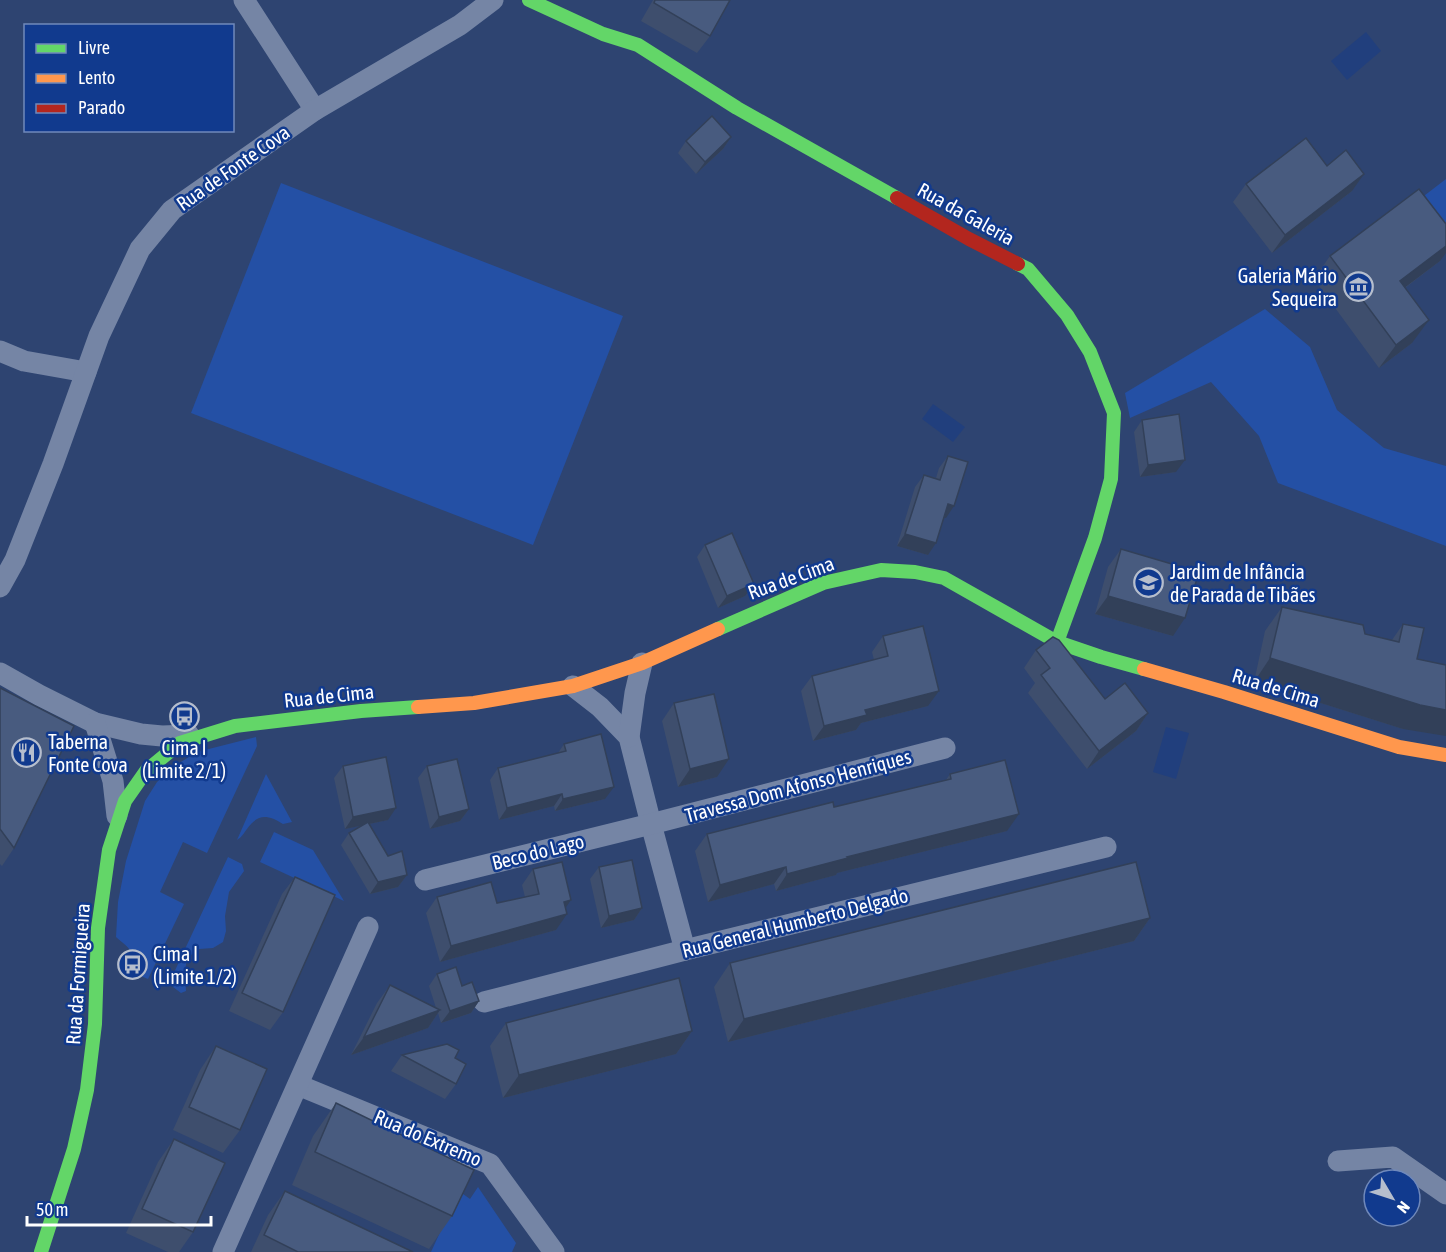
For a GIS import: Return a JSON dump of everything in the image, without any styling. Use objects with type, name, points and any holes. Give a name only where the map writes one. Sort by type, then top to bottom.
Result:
[{"type":"main road","name":"Rua da Galeria","points":[[529,0],[603,34],[638,45],[737,108],[969,239],[1028,269],[1067,315],[1090,352],[1114,413],[1111,479],[1095,538],[1057,642]]},
{"type":"main road","name":"Rua de Cima","points":[[205,735],[234,726],[361,711],[474,704],[573,686],[642,663],[823,584],[881,570],[915,572],[944,578],[1057,642],[1101,657],[1224,692],[1399,747],[1446,755]]},
{"type":"main road","name":"Rua da Formigueira","points":[[41,1252],[74,1149],[87,1090],[95,1024],[98,927],[109,850],[125,801],[146,771],[180,743],[205,735]]},
{"type":"street","points":[[244,0],[315,110]]},
{"type":"street","name":"Rua de Fonte Cova","points":[[0,586],[15,560],[53,464],[99,336],[140,249],[172,210],[315,110],[460,25],[493,0]]},
{"type":"street","points":[[0,351],[24,361],[86,372]]},
{"type":"street","points":[[642,663],[629,737],[685,950]]},
{"type":"street","points":[[0,673],[64,709],[95,723],[141,734],[205,735]]},
{"type":"street","points":[[573,686],[600,707],[629,737]]},
{"type":"street","points":[[95,723],[113,781],[118,822]]},
{"type":"street","name":"Travessa Dom Afonso Henriques","points":[[651,825],[945,748]]},
{"type":"street","name":"Beco do Lago","points":[[425,880],[651,825]]},
{"type":"street","name":"Rua General Humberto Delgado","points":[[484,1002],[1106,846]]},
{"type":"street","points":[[223,1252],[368,927]]},
{"type":"street","name":"Rua do Extremo","points":[[298,1084],[489,1164],[554,1252]]},
{"type":"street","points":[[1338,1161],[1394,1157],[1446,1194]]},
{"type":"shaded area","points":[[1366,32],[1381,51],[1347,80],[1331,61]]},
{"type":"shaded area","points":[[1446,179],[1446,229],[1403,212]]},
{"type":"shaded area","points":[[281,183],[623,316],[533,545],[191,413]]},
{"type":"shaded area","points":[[1265,309],[1310,347],[1337,410],[1384,448],[1446,466],[1446,546],[1278,483],[1259,436],[1211,382],[1130,418],[1125,393]]},
{"type":"shaded area","points":[[933,404],[965,427],[953,442],[922,419]]},
{"type":"shaded area","points":[[1166,727],[1189,733],[1176,779],[1153,772]]},
{"type":"shaded area","points":[[256,737],[257,746],[207,853],[183,842],[160,892],[184,904],[148,979],[126,970],[132,954],[116,937],[118,902],[126,861],[145,801],[157,782],[176,765],[197,752]]},
{"type":"shaded area","points":[[266,774],[292,822],[283,824],[268,817],[259,818],[237,840]]},
{"type":"shaded area","points":[[274,832],[313,850],[344,901],[260,862]]},
{"type":"shaded area","points":[[228,857],[242,864],[244,871],[229,892],[223,942],[213,948],[199,949],[187,958],[186,991],[181,993],[173,987],[171,979]]},
{"type":"shaded area","points":[[478,1187],[516,1243],[512,1252],[431,1252],[459,1191],[470,1199]]},
{"type":"building","points":[[655,0],[730,0],[710,36],[654,3]]},
{"type":"building","points":[[712,116],[731,137],[705,162],[686,141]]},
{"type":"building","points":[[1306,138],[1327,166],[1346,150],[1364,174],[1285,235],[1246,184]]},
{"type":"building","points":[[1419,189],[1446,224],[1446,246],[1400,281],[1429,320],[1396,345],[1330,256]]},
{"type":"building","points":[[1179,414],[1185,460],[1148,465],[1142,420]]},
{"type":"building","points":[[948,456],[968,462],[954,506],[948,504],[936,543],[905,534],[924,475],[940,480]]},
{"type":"building","points":[[732,533],[754,584],[727,596],[705,545]]},
{"type":"building","points":[[1121,549],[1199,572],[1185,618],[1108,596]]},
{"type":"building","points":[[1282,607],[1363,625],[1365,634],[1399,642],[1403,624],[1424,628],[1417,659],[1446,665],[1446,710],[1420,705],[1270,658]]},
{"type":"building","points":[[923,626],[939,691],[865,710],[867,715],[824,726],[812,676],[888,656],[883,636]]},
{"type":"building","points":[[1053,637],[1059,640],[1105,699],[1125,683],[1148,713],[1099,751],[1041,675],[1050,668],[1036,650]]},
{"type":"building","points":[[0,688],[74,726],[14,848],[0,829]]},
{"type":"building","points":[[714,694],[729,759],[690,769],[674,703]]},
{"type":"building","points":[[601,734],[614,787],[563,799],[562,794],[507,808],[498,768],[566,751],[564,744]]},
{"type":"building","points":[[386,757],[396,808],[353,817],[343,766]]},
{"type":"building","points":[[457,759],[469,809],[439,817],[427,766]]},
{"type":"building","points":[[1005,760],[1019,814],[787,874],[786,867],[720,885],[707,834],[833,802],[834,807],[951,779],[950,774]]},
{"type":"building","points":[[368,822],[388,856],[402,851],[407,875],[378,882],[349,833]]},
{"type":"building","points":[[632,860],[642,908],[609,916],[599,867]]},
{"type":"building","points":[[562,862],[571,900],[564,902],[567,914],[451,946],[437,897],[491,882],[497,903],[539,894],[533,869]]},
{"type":"building","points":[[1136,862],[1150,918],[744,1019],[730,963]]},
{"type":"building","points":[[295,877],[335,895],[283,1012],[242,993]]},
{"type":"building","points":[[456,967],[462,986],[472,982],[479,1001],[450,1011],[437,974]]},
{"type":"building","points":[[679,978],[692,1031],[519,1075],[506,1023]]},
{"type":"building","points":[[390,985],[440,1010],[364,1037]]},
{"type":"building","points":[[447,1044],[459,1050],[455,1058],[466,1064],[456,1084],[402,1055]]},
{"type":"building","points":[[216,1046],[267,1069],[240,1130],[189,1107]]},
{"type":"building","points":[[336,1103],[474,1170],[452,1216],[315,1152]]},
{"type":"building","points":[[174,1139],[225,1163],[193,1232],[142,1209]]},
{"type":"building","points":[[285,1191],[413,1252],[298,1252],[264,1235]]},
{"type":"traffic: fast","points":[[529,0],[603,34],[638,45],[737,108],[897,198]]},
{"type":"traffic: fast","points":[[1018,264],[1028,269],[1067,315],[1090,352],[1114,413],[1111,479],[1095,538],[1057,642]]},
{"type":"traffic: fast","points":[[718,629],[823,583],[881,570],[915,572],[944,578],[1057,642],[1144,669]]},
{"type":"traffic: fast","points":[[41,1252],[74,1149],[87,1090],[95,1024],[98,928],[109,850],[125,801],[146,771],[180,743],[235,726],[361,711],[418,707]]},
{"type":"traffic: slow","points":[[418,707],[474,703],[573,686],[642,663],[718,629]]},
{"type":"traffic: slow","points":[[1144,669],[1399,747],[1446,755]]},
{"type":"traffic: jam","points":[[897,198],[1018,264]]},
{"type":"place","name":"Galeria Mário Sequeira","points":[[1358,287]]},
{"type":"place","name":"Jardim de Infância de Parada de Tibães","points":[[1149,583]]},
{"type":"place","name":"Cima I (Limite 2/1)","points":[[184,717]]},
{"type":"place","name":"Taberna Fonte Cova","points":[[27,753]]},
{"type":"place","name":"Cima I (Limite 1/2)","points":[[132,965]]}]
